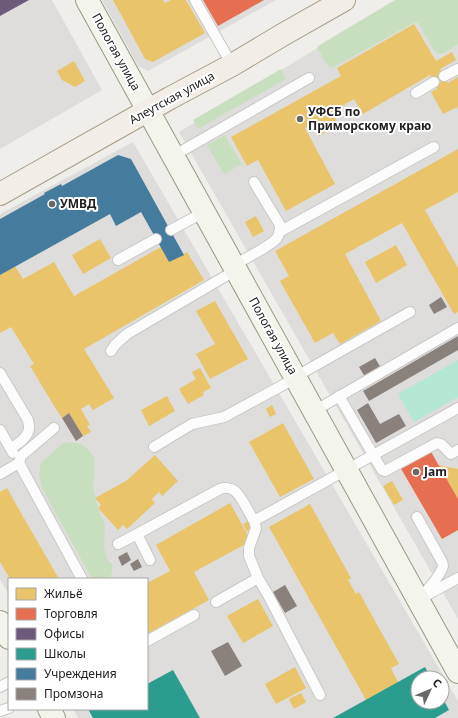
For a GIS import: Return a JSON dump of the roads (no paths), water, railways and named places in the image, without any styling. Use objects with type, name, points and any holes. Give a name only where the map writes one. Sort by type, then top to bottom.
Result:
[{"type":"main road","name":"Пологая улица","points":[[87,0],[458,672]]},
{"type":"main road","name":"Алеутская улица","points":[[0,194],[148,110],[232,65],[344,0]]},
{"type":"main road","points":[[0,622],[8,636]]},
{"type":"lane","points":[[195,0],[232,65]]},
{"type":"lane","points":[[444,76],[458,69]]},
{"type":"lane","points":[[173,156],[309,78]]},
{"type":"lane","points":[[416,92],[434,82]]},
{"type":"lane","points":[[111,351],[127,334],[235,268],[271,244],[278,237],[281,231],[434,146]]},
{"type":"lane","points":[[254,182],[280,225],[281,231]]},
{"type":"lane","points":[[170,230],[204,212]]},
{"type":"lane","points":[[118,260],[156,239]]},
{"type":"lane","points":[[154,447],[192,424],[224,417],[410,312]]},
{"type":"lane","points":[[314,411],[458,328]]},
{"type":"lane","points":[[0,372],[30,426],[21,441],[11,448]]},
{"type":"lane","points":[[339,396],[382,470],[385,471],[437,443],[451,454],[458,450]]},
{"type":"lane","points":[[254,521],[458,408]]},
{"type":"lane","points":[[0,474],[19,463],[21,456],[54,428]]},
{"type":"lane","points":[[0,430],[81,578]]},
{"type":"lane","points":[[118,544],[220,489],[225,488],[235,491],[254,521],[256,528],[249,548],[249,556],[258,578],[320,695]]},
{"type":"lane","points":[[417,517],[443,564],[437,578],[418,600]]},
{"type":"lane","points":[[137,534],[150,560]]},
{"type":"lane","points":[[216,602],[258,578]]},
{"type":"lane","points":[[418,600],[458,578]]},
{"type":"lane","points":[[148,640],[194,615]]},
{"type":"place","name":"УФСБ по Приморскому краю","points":[[300,119]]},
{"type":"place","name":"УМВД","points":[[52,204]]},
{"type":"place","name":"Jam","points":[[416,472]]}]
